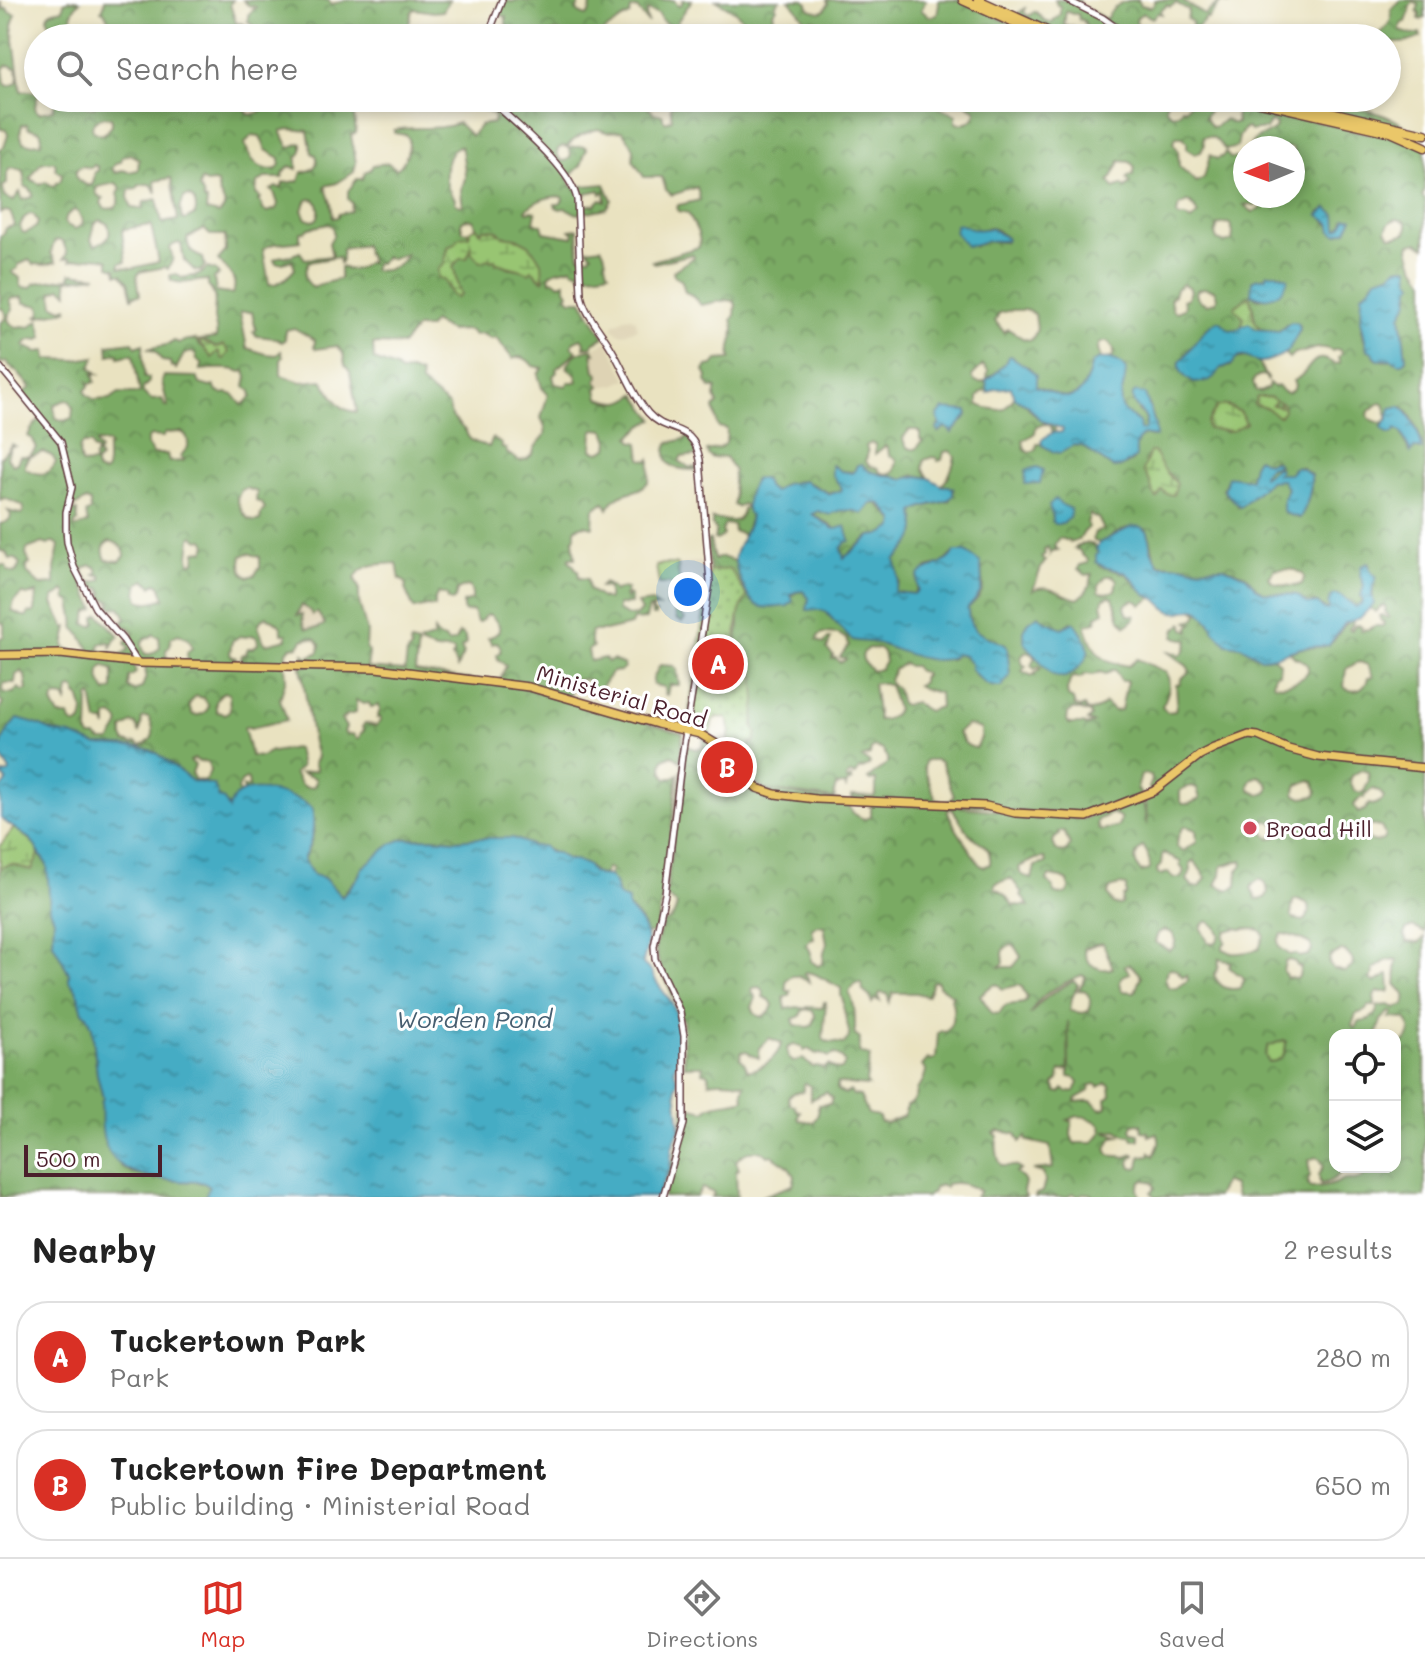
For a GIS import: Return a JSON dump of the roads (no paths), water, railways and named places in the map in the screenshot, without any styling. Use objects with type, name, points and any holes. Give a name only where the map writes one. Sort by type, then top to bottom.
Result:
[{"type":"highway","points":[[963,0],[1016,24]]},
{"type":"highway","points":[[978,0],[1031,24]]},
{"type":"highway","points":[[1313,112],[1339,117]]},
{"type":"highway","points":[[1326,112],[1391,132],[1419,136],[1425,147]]},
{"type":"main road","name":"Ministerial Road","points":[[0,655],[60,654],[138,663],[376,668],[537,689],[700,734],[725,750],[749,782],[759,789],[816,799],[986,806],[1012,813],[1080,817],[1096,814],[1154,791],[1193,759],[1249,735],[1318,757],[1425,768]]},
{"type":"street","points":[[493,24],[502,0]]},
{"type":"street","points":[[1067,0],[1111,24]]},
{"type":"street","points":[[503,112],[541,147],[574,188],[581,294],[585,307],[646,411],[658,422],[690,437],[697,449],[710,582],[686,730],[665,894],[653,950],[679,1007],[684,1036],[684,1124],[663,1197]]},
{"type":"street","points":[[0,367],[61,442],[72,487],[66,512],[66,529],[74,567],[95,608],[138,663]]},
{"type":"water","points":[[1327,208],[1336,215],[1337,229],[1341,228],[1346,218],[1353,218],[1347,230],[1337,234],[1332,231],[1330,223],[1319,215]]},
{"type":"water","points":[[956,224],[975,229],[991,228],[1007,240],[966,246],[955,232]]},
{"type":"water","points":[[1409,267],[1414,283],[1401,315],[1406,358],[1403,363],[1391,359],[1378,360],[1367,349],[1361,320],[1362,294],[1376,278],[1390,274],[1397,268]]},
{"type":"water","points":[[1268,273],[1287,277],[1286,285],[1273,296],[1251,294],[1252,281],[1266,277]]},
{"type":"water","points":[[1217,321],[1230,330],[1249,323],[1256,329],[1279,331],[1291,322],[1298,323],[1300,329],[1290,348],[1281,355],[1261,362],[1239,357],[1208,381],[1195,383],[1183,375],[1180,362],[1201,335]]},
{"type":"water","points":[[1011,356],[1036,375],[1036,387],[1069,397],[1080,392],[1092,363],[1115,360],[1126,370],[1121,405],[1139,422],[1140,430],[1144,430],[1146,418],[1135,404],[1133,394],[1145,394],[1156,437],[1143,435],[1137,442],[1136,457],[1121,467],[1113,468],[1082,446],[1074,445],[1060,453],[1054,452],[1042,445],[1041,440],[1063,429],[1040,420],[1027,404],[1014,398],[1011,387],[988,393],[986,380]]},
{"type":"water","points":[[1400,406],[1415,426],[1422,450],[1414,448],[1411,453],[1401,432],[1396,429],[1389,434],[1381,428],[1391,408]]},
{"type":"water","points":[[943,409],[967,411],[968,415],[952,433],[946,427],[938,432],[940,424],[937,417]]},
{"type":"water","points":[[1257,458],[1278,464],[1268,468],[1263,477],[1277,467],[1280,469],[1277,474],[1290,474],[1293,468],[1298,468],[1311,476],[1311,486],[1300,518],[1283,512],[1287,488],[1282,480],[1269,481],[1240,507],[1224,491],[1228,476],[1250,479]]},
{"type":"water","points":[[832,465],[852,473],[857,465],[903,479],[918,476],[929,478],[953,488],[953,496],[949,499],[914,512],[914,535],[895,560],[898,576],[894,592],[914,594],[918,590],[920,573],[939,565],[955,552],[966,552],[981,563],[982,587],[968,608],[969,617],[980,633],[1007,646],[1010,676],[1001,687],[987,685],[981,680],[971,670],[965,656],[957,654],[948,659],[927,659],[872,642],[853,640],[826,612],[807,610],[809,598],[803,591],[791,595],[793,601],[788,606],[760,607],[749,597],[738,574],[735,555],[748,525],[747,501],[755,479],[763,479],[774,492],[784,484],[804,481],[830,494],[842,488],[832,475]],"holes":[[[871,504],[881,504],[895,521],[894,527],[871,536],[844,558],[841,549],[850,541],[846,526],[832,528],[812,514],[818,511],[830,515],[846,510],[863,514]]]},
{"type":"water","points":[[1037,467],[1043,470],[1040,483],[1025,484],[1026,470]]},
{"type":"water","points":[[1055,499],[1071,509],[1070,517],[1063,524],[1052,521],[1049,506]]},
{"type":"water","points":[[1133,526],[1142,527],[1148,532],[1151,550],[1159,565],[1224,567],[1246,576],[1265,593],[1297,595],[1308,604],[1318,603],[1327,610],[1334,595],[1356,607],[1362,604],[1364,585],[1360,576],[1361,566],[1368,563],[1377,577],[1373,585],[1374,604],[1360,618],[1345,623],[1329,645],[1261,658],[1241,646],[1227,644],[1198,609],[1171,611],[1146,595],[1126,573],[1096,562],[1099,543]]},
{"type":"water","points":[[1038,615],[1062,628],[1074,622],[1086,641],[1087,656],[1068,676],[1051,674],[1024,642],[1024,630]]},
{"type":"water","name":"Worden Pond","points":[[18,719],[96,745],[150,750],[192,781],[214,785],[219,798],[229,809],[234,798],[250,790],[274,792],[297,799],[313,809],[311,841],[303,859],[313,875],[324,878],[342,897],[362,868],[391,844],[403,839],[513,838],[533,846],[543,846],[567,860],[587,865],[598,875],[609,876],[615,883],[618,896],[628,900],[628,908],[643,927],[647,945],[643,964],[652,972],[677,1015],[679,1047],[674,1069],[680,1128],[672,1148],[670,1168],[657,1197],[205,1197],[209,1186],[202,1182],[153,1177],[119,1164],[105,1144],[102,1129],[103,1098],[92,1027],[53,943],[54,919],[50,909],[47,865],[31,840],[1,819],[0,790],[7,782],[0,775],[10,771],[0,749],[11,726]]},
{"type":"place","name":"Tuckertown Park","points":[[718,664]]},
{"type":"place","name":"Tuckertown Fire Department","points":[[727,767]]},
{"type":"place","name":"Broad Hill","points":[[1250,828]]}]
